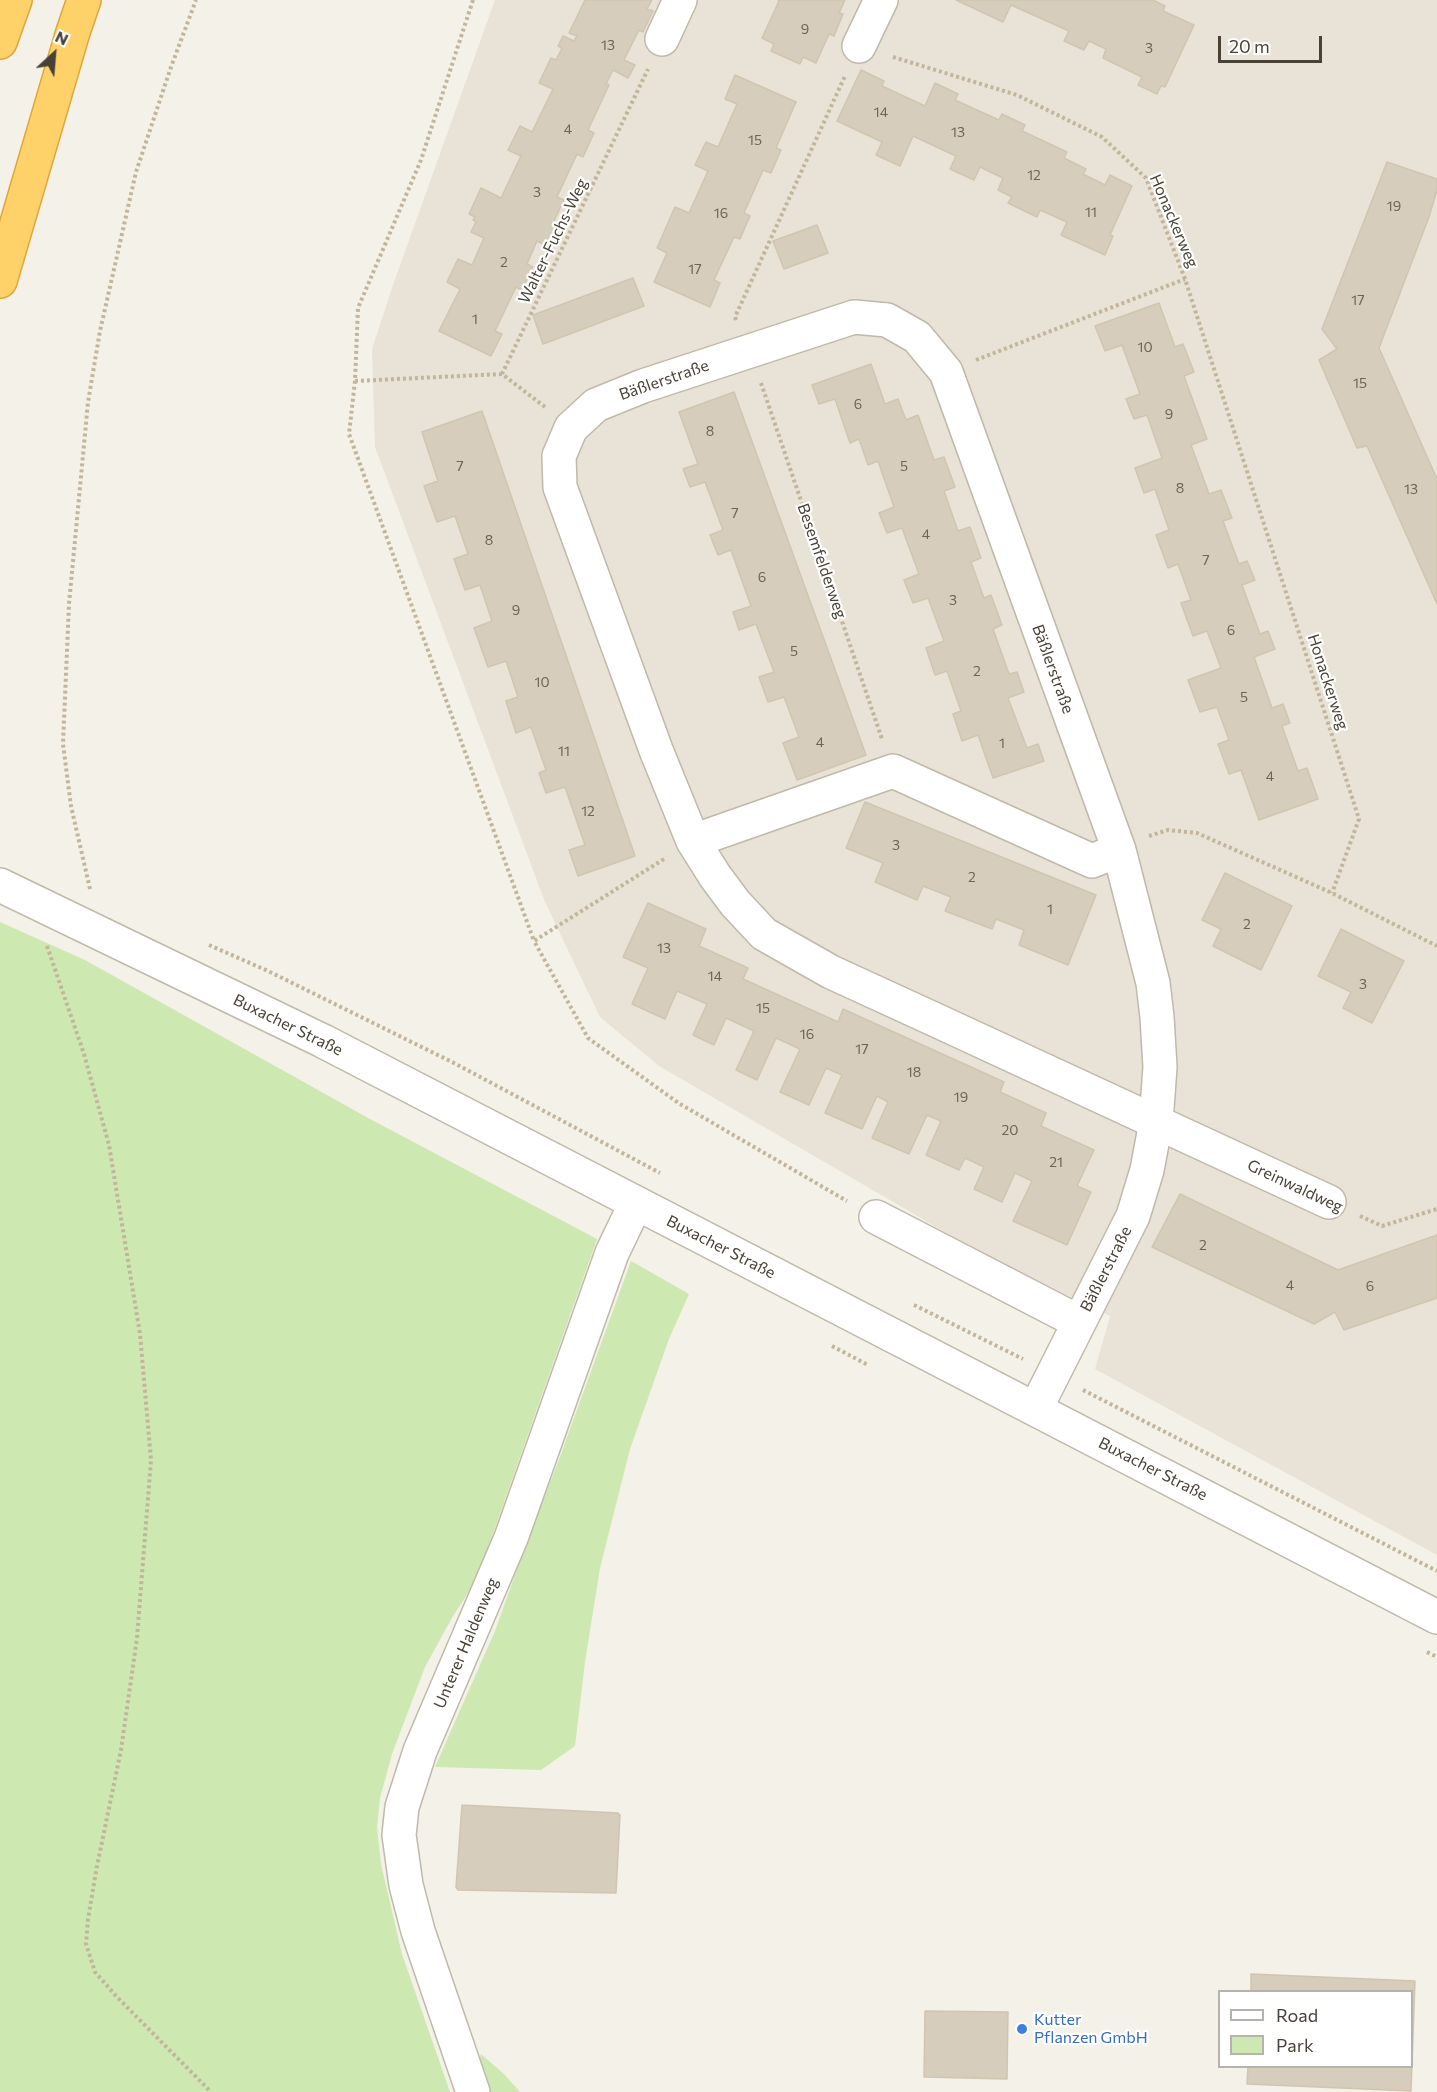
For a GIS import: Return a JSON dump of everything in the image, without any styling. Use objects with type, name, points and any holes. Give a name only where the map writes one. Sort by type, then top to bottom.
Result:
[{"type":"highway","points":[[0,42],[15,0]]},
{"type":"highway","points":[[0,281],[84,0]]},
{"type":"street","points":[[662,39],[680,0]]},
{"type":"street","points":[[859,46],[881,0]]},
{"type":"street","name":"Bäßlerstraße","points":[[1036,1408],[1133,1216],[1147,1170],[1156,1122],[1160,1067],[1153,983],[1119,850],[946,372],[917,337],[887,320],[854,317],[643,386],[596,405],[571,428],[559,456],[560,488],[656,750],[693,841],[735,903],[764,934],[800,956],[1156,1122]]},
{"type":"street","points":[[693,841],[893,771],[1092,861],[1119,850]]},
{"type":"street","name":"Buxacher Straße","points":[[0,885],[323,1041],[1437,1617]]},
{"type":"street","name":"Greinwaldweg","points":[[1156,1122],[1329,1202]]},
{"type":"street","name":"Unterer Haldenweg","points":[[473,2092],[418,1931],[406,1885],[399,1835],[402,1807],[420,1751],[511,1538],[612,1253],[636,1203]]},
{"type":"street","points":[[876,1217],[1079,1322]]},
{"type":"path","points":[[90,893],[71,806],[63,744],[69,604],[88,402],[100,331],[136,172],[196,0]]},
{"type":"path","points":[[473,0],[421,159],[358,308],[355,381],[349,434],[534,941],[588,1038],[680,1104],[827,1191],[876,1217]]},
{"type":"path","name":"Walter-Fuchs-Weg","points":[[502,374],[662,39]]},
{"type":"path","points":[[750,351],[735,317],[859,46]]},
{"type":"path","name":"Honackerweg","points":[[859,46],[1017,95],[1102,137],[1146,178],[1185,279],[1359,819],[1332,893]]},
{"type":"path","points":[[946,372],[1185,279]]},
{"type":"path","name":"Besemfelderweg","points":[[750,351],[893,771]]},
{"type":"path","points":[[355,381],[502,374],[571,428]]},
{"type":"path","points":[[1119,850],[1168,831],[1197,833],[1332,893],[1437,946]]},
{"type":"path","points":[[534,941],[693,841]]},
{"type":"path","points":[[46,942],[84,1054],[109,1145],[140,1334],[150,1461],[137,1638],[120,1750],[97,1866],[86,1944],[95,1972],[211,2092]]},
{"type":"path","name":"Greinwaldweg","points":[[1329,1202],[1382,1226],[1437,1209]]},
{"type":"path","points":[[1052,1374],[1437,1571]]},
{"type":"shaded area","points":[[495,0],[1437,0],[1437,1555],[1095,1369],[1110,1316],[976,1250],[659,1066],[600,1017],[545,902],[375,447],[372,349]]},
{"type":"green space","points":[[0,922],[85,960],[370,1119],[597,1239],[490,1542],[472,1587],[425,1667],[392,1754],[380,1798],[377,1827],[381,1864],[402,1954],[450,2092],[0,2092]]},
{"type":"green space","points":[[631,1261],[689,1294],[669,1339],[630,1449],[600,1568],[575,1746],[541,1770],[435,1767],[495,1631]]},
{"type":"green space","points":[[481,2054],[504,2074],[520,2092],[471,2092]]},
{"type":"building","points":[[585,0],[652,0],[647,9],[653,11],[643,32],[639,30],[624,60],[635,65],[628,78],[613,70],[606,84],[609,85],[588,130],[594,133],[583,157],[577,154],[557,197],[564,200],[552,225],[556,227],[547,246],[537,241],[527,264],[533,267],[522,290],[516,287],[495,331],[502,334],[491,356],[439,331],[460,289],[447,282],[458,259],[472,265],[484,238],[471,232],[476,222],[473,220],[475,217],[469,214],[481,188],[501,198],[521,156],[508,150],[520,126],[532,132],[553,89],[539,83],[551,58],[556,60],[562,48],[558,46],[563,36],[574,41],[577,36],[569,33]]},
{"type":"building","points":[[778,0],[845,0],[839,13],[843,14],[834,36],[829,34],[816,63],[803,57],[800,64],[771,51],[774,44],[762,38]]},
{"type":"building","points":[[956,0],[1153,0],[1165,6],[1163,11],[1194,25],[1165,87],[1161,86],[1157,94],[1138,85],[1142,77],[1103,58],[1106,49],[1089,41],[1084,50],[1064,41],[1069,31],[1011,5],[1003,22]]},
{"type":"building","points":[[861,70],[884,81],[882,86],[925,106],[935,83],[958,94],[955,100],[999,120],[1002,114],[1025,125],[1022,131],[1067,152],[1064,158],[1086,169],[1083,174],[1105,185],[1110,175],[1132,186],[1110,235],[1113,236],[1105,255],[1061,235],[1067,222],[1040,210],[1037,217],[1008,203],[1012,197],[998,190],[1003,178],[980,167],[974,180],[950,169],[956,156],[913,136],[900,166],[876,155],[882,142],[837,121]]},
{"type":"building","points":[[735,75],[796,102],[776,148],[781,150],[771,173],[763,170],[744,213],[750,216],[740,239],[734,237],[714,280],[720,283],[710,307],[654,282],[667,253],[657,248],[675,207],[689,213],[708,171],[695,165],[706,142],[718,147],[737,104],[725,99]]},
{"type":"building","points":[[1387,162],[1437,179],[1437,190],[1429,217],[1379,348],[1437,479],[1437,604],[1367,446],[1357,448],[1319,360],[1337,349],[1322,329]]},
{"type":"building","points":[[817,225],[828,253],[784,269],[773,241]]},
{"type":"building","points":[[633,278],[644,306],[543,344],[533,315]]},
{"type":"building","points":[[1159,303],[1175,347],[1183,344],[1194,372],[1184,376],[1207,439],[1191,445],[1209,494],[1221,490],[1232,518],[1223,521],[1239,564],[1247,561],[1255,580],[1242,585],[1260,634],[1268,631],[1275,649],[1254,657],[1272,708],[1283,704],[1290,723],[1282,726],[1298,771],[1307,768],[1318,799],[1259,820],[1241,770],[1229,774],[1218,744],[1229,740],[1217,707],[1200,712],[1188,680],[1221,668],[1207,631],[1193,636],[1181,603],[1191,600],[1178,564],[1168,568],[1156,535],[1169,530],[1155,489],[1144,493],[1135,468],[1162,458],[1147,415],[1134,419],[1126,399],[1140,394],[1122,345],[1105,351],[1095,326]]},
{"type":"building","points":[[871,364],[885,404],[898,399],[906,420],[918,415],[934,460],[944,457],[955,487],[944,491],[958,531],[970,527],[981,558],[971,562],[984,598],[991,595],[1002,625],[993,629],[1009,674],[1017,672],[1024,692],[1008,698],[1027,748],[1038,744],[1044,761],[993,778],[978,735],[962,741],[953,714],[961,711],[947,671],[935,675],[926,648],[944,641],[928,598],[913,603],[904,580],[919,574],[902,528],[887,533],[879,513],[894,507],[878,461],[868,465],[859,439],[850,443],[835,399],[819,404],[812,385]]},
{"type":"building","points":[[734,392],[866,755],[797,780],[783,743],[799,737],[784,697],[768,702],[759,677],[774,672],[756,624],[739,630],[733,612],[751,606],[731,550],[718,555],[710,535],[723,530],[705,482],[690,487],[683,469],[698,464],[679,412]]},
{"type":"building","points":[[482,411],[635,856],[578,876],[569,850],[585,845],[565,787],[546,793],[539,773],[546,770],[531,727],[516,733],[506,701],[518,697],[506,661],[488,667],[474,628],[492,621],[480,585],[465,590],[454,559],[468,554],[455,516],[437,522],[424,486],[438,481],[422,432]]},
{"type":"building","points":[[865,802],[1096,895],[1068,965],[1019,945],[1024,930],[996,919],[992,929],[945,911],[951,897],[923,886],[917,900],[875,882],[883,863],[846,848]]},
{"type":"building","points":[[1225,873],[1292,906],[1261,970],[1213,946],[1221,929],[1202,920]]},
{"type":"building","points":[[648,903],[706,929],[699,946],[748,968],[743,979],[838,1022],[843,1009],[1004,1082],[1000,1092],[1046,1113],[1041,1126],[1094,1150],[1077,1186],[1091,1192],[1067,1245],[1013,1221],[1032,1181],[1015,1173],[1002,1202],[974,1189],[984,1167],[965,1158],[959,1170],[926,1155],[941,1121],[927,1115],[909,1154],[872,1138],[888,1102],[877,1096],[862,1129],[825,1113],[842,1075],[826,1068],[809,1105],[780,1092],[800,1049],[776,1038],[757,1080],[736,1070],[754,1031],[726,1018],[714,1045],[693,1035],[707,1004],[677,991],[665,1019],[632,1004],[648,968],[623,957]]},
{"type":"building","points":[[1341,929],[1404,961],[1372,1023],[1343,1008],[1351,992],[1318,976]]},
{"type":"building","points":[[1180,1194],[1338,1270],[1437,1235],[1437,1298],[1344,1330],[1335,1312],[1314,1324],[1152,1247]]},
{"type":"building","points":[[462,1805],[618,1813],[620,1815],[616,1893],[458,1890],[456,1887]]},
{"type":"building","points":[[1251,1974],[1415,1981],[1413,2036],[1413,1990],[1251,1990]]},
{"type":"building","points":[[925,2011],[1008,2012],[1007,2079],[924,2077]]},
{"type":"building","points":[[1248,2068],[1412,2068],[1411,2091],[1247,2084]]},
{"type":"place","name":"Kutter Pflanzen GmbH","points":[[1022,2029]]}]
